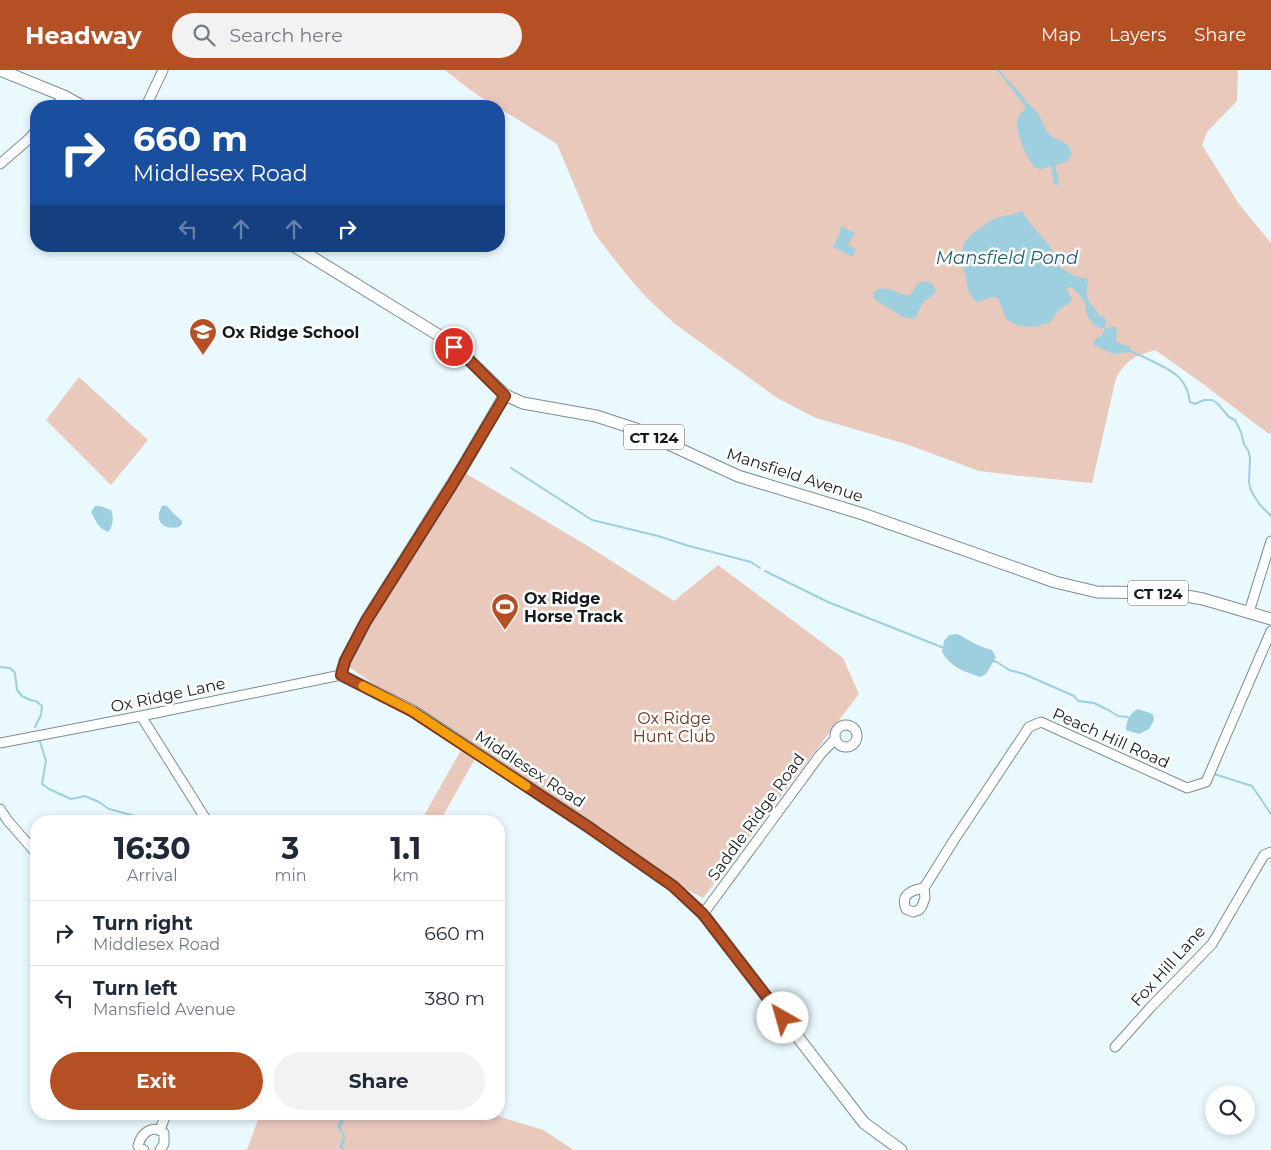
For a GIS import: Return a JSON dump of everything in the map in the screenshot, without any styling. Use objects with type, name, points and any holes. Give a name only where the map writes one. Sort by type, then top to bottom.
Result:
[{"type":"main road","points":[[0,70],[71,100]]},
{"type":"main road","name":"Mansfield Avenue","points":[[304,252],[440,336],[467,358],[505,396],[523,403],[596,416],[636,429],[738,476],[863,514],[1055,582],[1097,592],[1170,593],[1204,598],[1271,619]]},
{"type":"main road","points":[[341,675],[345,661],[366,621],[452,485],[505,396]]},
{"type":"main road","name":"Middlesex Road","points":[[341,675],[411,710],[573,817],[673,886],[703,914],[864,1123],[900,1150]]},
{"type":"street","points":[[149,100],[163,70]]},
{"type":"street","points":[[61,100],[64,96]]},
{"type":"street","points":[[0,164],[30,138]]},
{"type":"street","points":[[1249,612],[1271,541]]},
{"type":"street","name":"Peach Hill Road","points":[[924,888],[1029,727],[1041,722],[1187,788],[1206,782],[1271,631]]},
{"type":"street","name":"Ox Ridge Lane","points":[[0,742],[142,716],[341,675]]},
{"type":"street","points":[[142,716],[204,815]]},
{"type":"street","name":"Saddle Ridge Road","points":[[703,914],[820,755],[836,738]]},
{"type":"street","points":[[0,809],[30,847]]},
{"type":"street","name":"Fox Hill Lane","points":[[1114,1048],[1212,944],[1264,856],[1271,852]]},
{"type":"street","points":[[160,1130],[164,1120]]},
{"type":"street","points":[[144,1150],[138,1146],[140,1140],[143,1135],[156,1129],[164,1133],[164,1144],[160,1150]]},
{"type":"green space","points":[[445,70],[1238,70],[1237,101],[1207,132],[1202,145],[1239,204],[1271,243],[1271,432],[1269,434],[1155,350],[1132,359],[1124,366],[1116,378],[1092,483],[979,471],[906,444],[816,418],[777,398],[675,324],[648,299],[594,232],[557,144],[505,112],[505,100],[487,100]]},
{"type":"green space","points":[[79,377],[148,440],[111,485],[46,420]]},
{"type":"green space","name":"Ox Ridge Hunt Club","points":[[465,473],[588,546],[674,601],[718,565],[843,658],[859,694],[703,898],[680,886],[438,720],[378,687],[349,667],[375,618]]},
{"type":"green space","points":[[462,748],[476,757],[443,815],[424,815]]},
{"type":"green space","points":[[505,1118],[543,1130],[574,1150],[247,1150],[258,1120],[505,1120]]},
{"type":"water","points":[[997,70],[1000,70],[1035,109],[1047,132],[1066,144],[1070,149],[1072,154],[1067,162],[1055,165],[1059,180],[1057,186],[1054,184],[1051,166],[1038,169],[1029,159],[1017,125],[1018,118],[1026,107]]},
{"type":"water","name":"Mansfield Pond","points":[[1022,211],[1050,246],[1060,267],[1075,276],[1088,279],[1088,300],[1100,316],[1106,320],[1106,326],[1102,329],[1090,319],[1086,312],[1085,303],[1077,292],[1070,287],[1067,290],[1072,299],[1069,303],[1058,311],[1047,324],[1035,327],[1016,325],[1011,322],[1005,317],[1000,302],[995,297],[978,302],[971,295],[963,264],[962,253],[965,242],[972,234],[992,220]]},
{"type":"water","points":[[841,226],[855,233],[848,245],[856,249],[853,257],[833,247]]},
{"type":"water","points":[[925,281],[932,283],[936,291],[922,304],[914,319],[903,317],[874,299],[873,296],[876,290],[882,289],[890,289],[901,294],[910,295],[917,285]]},
{"type":"water","points":[[1112,327],[1117,329],[1116,341],[1131,347],[1129,352],[1114,354],[1095,346],[1094,340],[1103,334],[1106,328]]},
{"type":"water","points":[[163,505],[167,506],[182,521],[179,527],[168,527],[161,523],[159,515]]},
{"type":"water","points":[[95,506],[111,510],[113,522],[108,532],[99,526],[91,512]]},
{"type":"water","points":[[956,634],[992,650],[996,657],[986,674],[980,677],[958,668],[942,652],[944,641],[949,635]]},
{"type":"water","points":[[1138,709],[1153,714],[1154,720],[1149,729],[1139,734],[1126,730],[1129,718]]},
{"type":"water","points":[[340,1120],[344,1120],[341,1127],[346,1138],[343,1146],[344,1150],[339,1147],[343,1137],[337,1127]]},
{"type":"waterway","points":[[1128,350],[1158,364],[1180,378],[1189,394],[1190,402],[1195,404],[1204,400],[1212,400],[1229,417],[1235,420],[1250,457],[1249,482],[1251,491],[1260,505],[1271,516]]},
{"type":"waterway","points":[[511,468],[592,520],[751,562],[760,568]]},
{"type":"waterway","points":[[765,571],[828,602],[944,648]]},
{"type":"waterway","points":[[992,661],[1009,670],[1024,674],[1074,696],[1078,701],[1094,703],[1118,716],[1131,719]]},
{"type":"waterway","points":[[0,667],[10,668],[15,673],[17,690],[22,696],[36,701],[42,706],[41,715],[35,727]]},
{"type":"waterway","points":[[40,742],[46,761],[42,784],[71,799],[85,796],[109,809],[131,815]]},
{"type":"waterway","points":[[1214,774],[1252,786],[1271,814]]},
{"type":"slow traffic","points":[[363,686],[411,710],[526,786]]},
{"type":"place","name":"Ox Ridge School","points":[[203,356]]},
{"type":"place","name":"Ox Ridge Horse Track","points":[[505,631]]},
{"type":"route","points":[[454,347],[505,396],[452,485],[366,621],[345,661],[341,675],[413,712],[587,826],[673,886],[703,914],[783,1018]]}]
